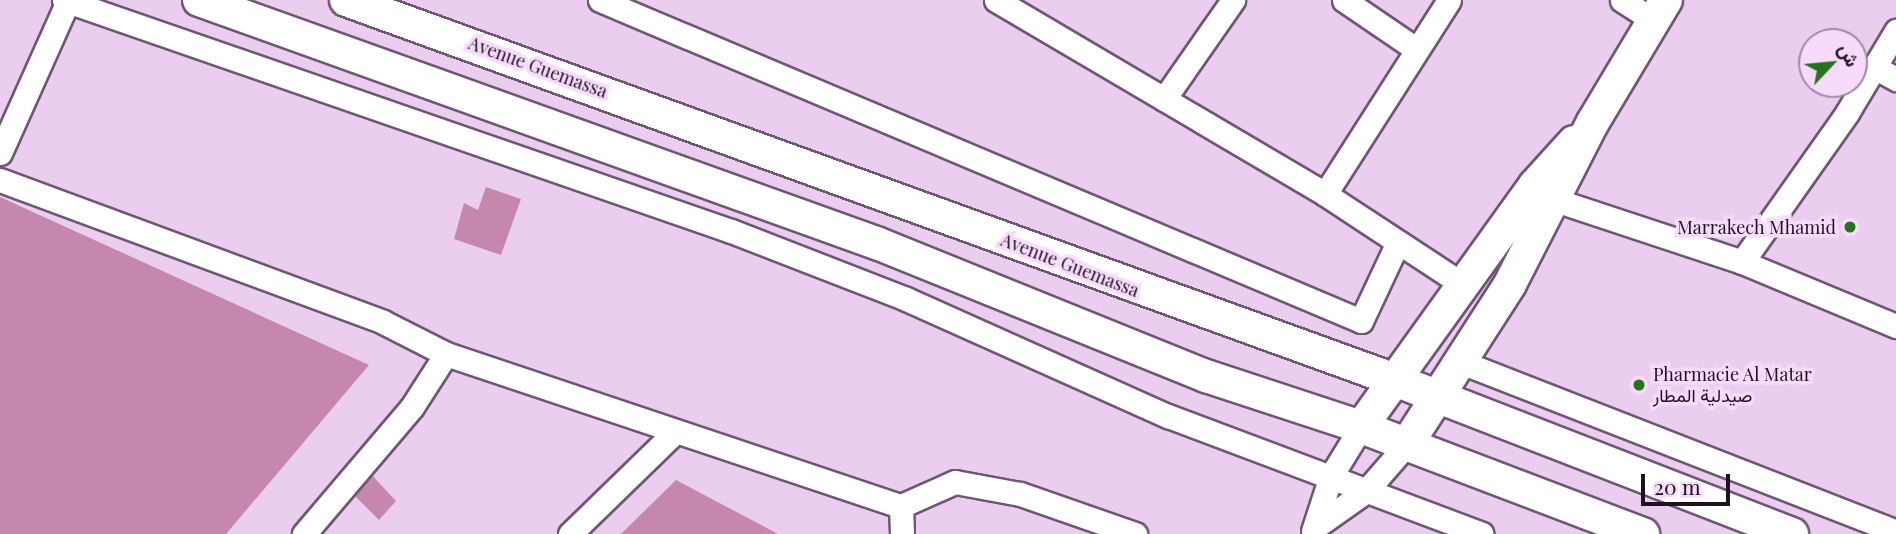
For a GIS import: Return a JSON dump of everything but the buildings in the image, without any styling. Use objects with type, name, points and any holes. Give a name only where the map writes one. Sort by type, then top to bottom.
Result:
[{"type":"main road","points":[[199,0],[879,244],[1206,376],[1361,426],[1643,534]]},
{"type":"main road","name":"Avenue Guemassa","points":[[346,0],[1395,380],[1791,534]]},
{"type":"main road","points":[[1408,444],[1441,398],[1558,201],[1592,122],[1660,10]]},
{"type":"main road","points":[[1361,426],[1535,185],[1592,122]]},
{"type":"street","points":[[600,0],[1361,321],[1398,244]]},
{"type":"street","points":[[996,0],[1325,194],[1462,284]]},
{"type":"street","points":[[1164,99],[1233,0]]},
{"type":"street","points":[[1344,0],[1416,49]]},
{"type":"street","points":[[1325,194],[1449,0]]},
{"type":"street","points":[[1622,0],[1660,10]]},
{"type":"street","points":[[0,153],[66,1],[731,231],[906,299],[1168,416],[1482,534]]},
{"type":"street","points":[[1742,262],[1876,68],[1896,31]]},
{"type":"street","points":[[1876,68],[1896,79]]},
{"type":"street","points":[[0,180],[383,322],[446,354],[901,506],[955,482],[1020,494],[1135,534]]},
{"type":"street","points":[[1558,201],[1742,262],[1896,326]]},
{"type":"street","points":[[304,534],[412,407],[446,354]]},
{"type":"street","points":[[1461,362],[1896,532]]},
{"type":"street","points":[[1313,531],[1331,476],[1361,426]]},
{"type":"street","points":[[570,534],[675,432]]},
{"type":"street","points":[[1313,531],[1366,491],[1408,444]]},
{"type":"street","points":[[901,506],[902,534]]},
{"type":"place","name":"Marrakech Mhamid","points":[[1850,227]]},
{"type":"place","name":"Pharmacie Al Matar صيدلية المطار","points":[[1639,385]]}]
